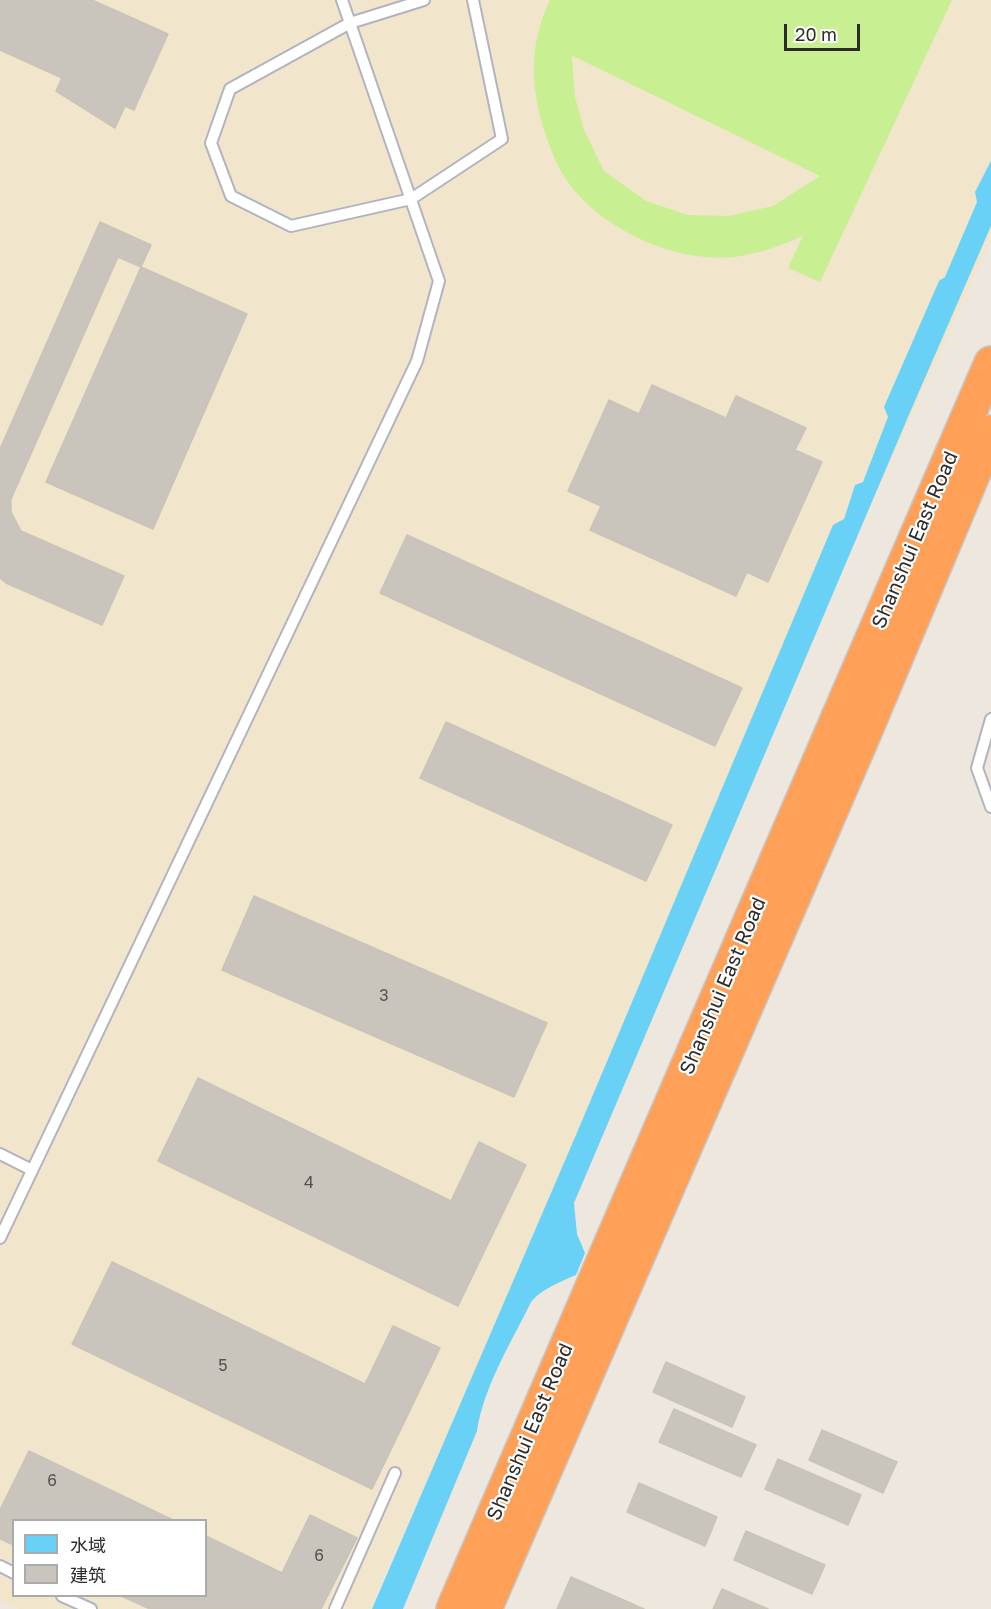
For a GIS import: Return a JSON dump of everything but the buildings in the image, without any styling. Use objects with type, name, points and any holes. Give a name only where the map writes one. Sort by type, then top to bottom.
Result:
[{"type":"highway","name":"Shanshui East Road","points":[[453,1609],[991,363]]},
{"type":"highway","name":"Shanshui East Road","points":[[485,1609],[863,737],[991,432]]},
{"type":"lane","points":[[0,1238],[417,361],[439,281],[342,0]]},
{"type":"lane","points":[[424,0],[350,23],[230,89],[211,143],[231,195],[291,226],[411,199],[502,139],[473,0]]},
{"type":"lane","points":[[991,719],[977,768],[991,807]]},
{"type":"lane","points":[[0,1154],[32,1170]]},
{"type":"lane","points":[[335,1609],[395,1473]]},
{"type":"lane","points":[[64,1597],[91,1609]]},
{"type":"shaded area","points":[[0,0],[991,0],[991,240],[369,1609],[19,1609],[0,1601]]},
{"type":"green space","points":[[550,0],[952,0],[820,282],[788,268],[803,236],[742,256],[711,258],[689,255],[644,241],[622,230],[585,202],[571,186],[557,163],[537,104],[534,59],[544,15]],"holes":[[[573,56],[820,176],[773,206],[729,216],[688,215],[646,201],[604,171],[584,130],[575,97]]]},
{"type":"water","points":[[991,161],[991,226],[574,1203],[577,1234],[585,1253],[576,1275],[546,1289],[531,1302],[485,1398],[477,1431],[403,1609],[372,1609],[576,1135],[833,525],[844,519],[855,485],[863,482],[888,417],[884,407],[939,281],[945,277],[977,202],[975,192]]}]
